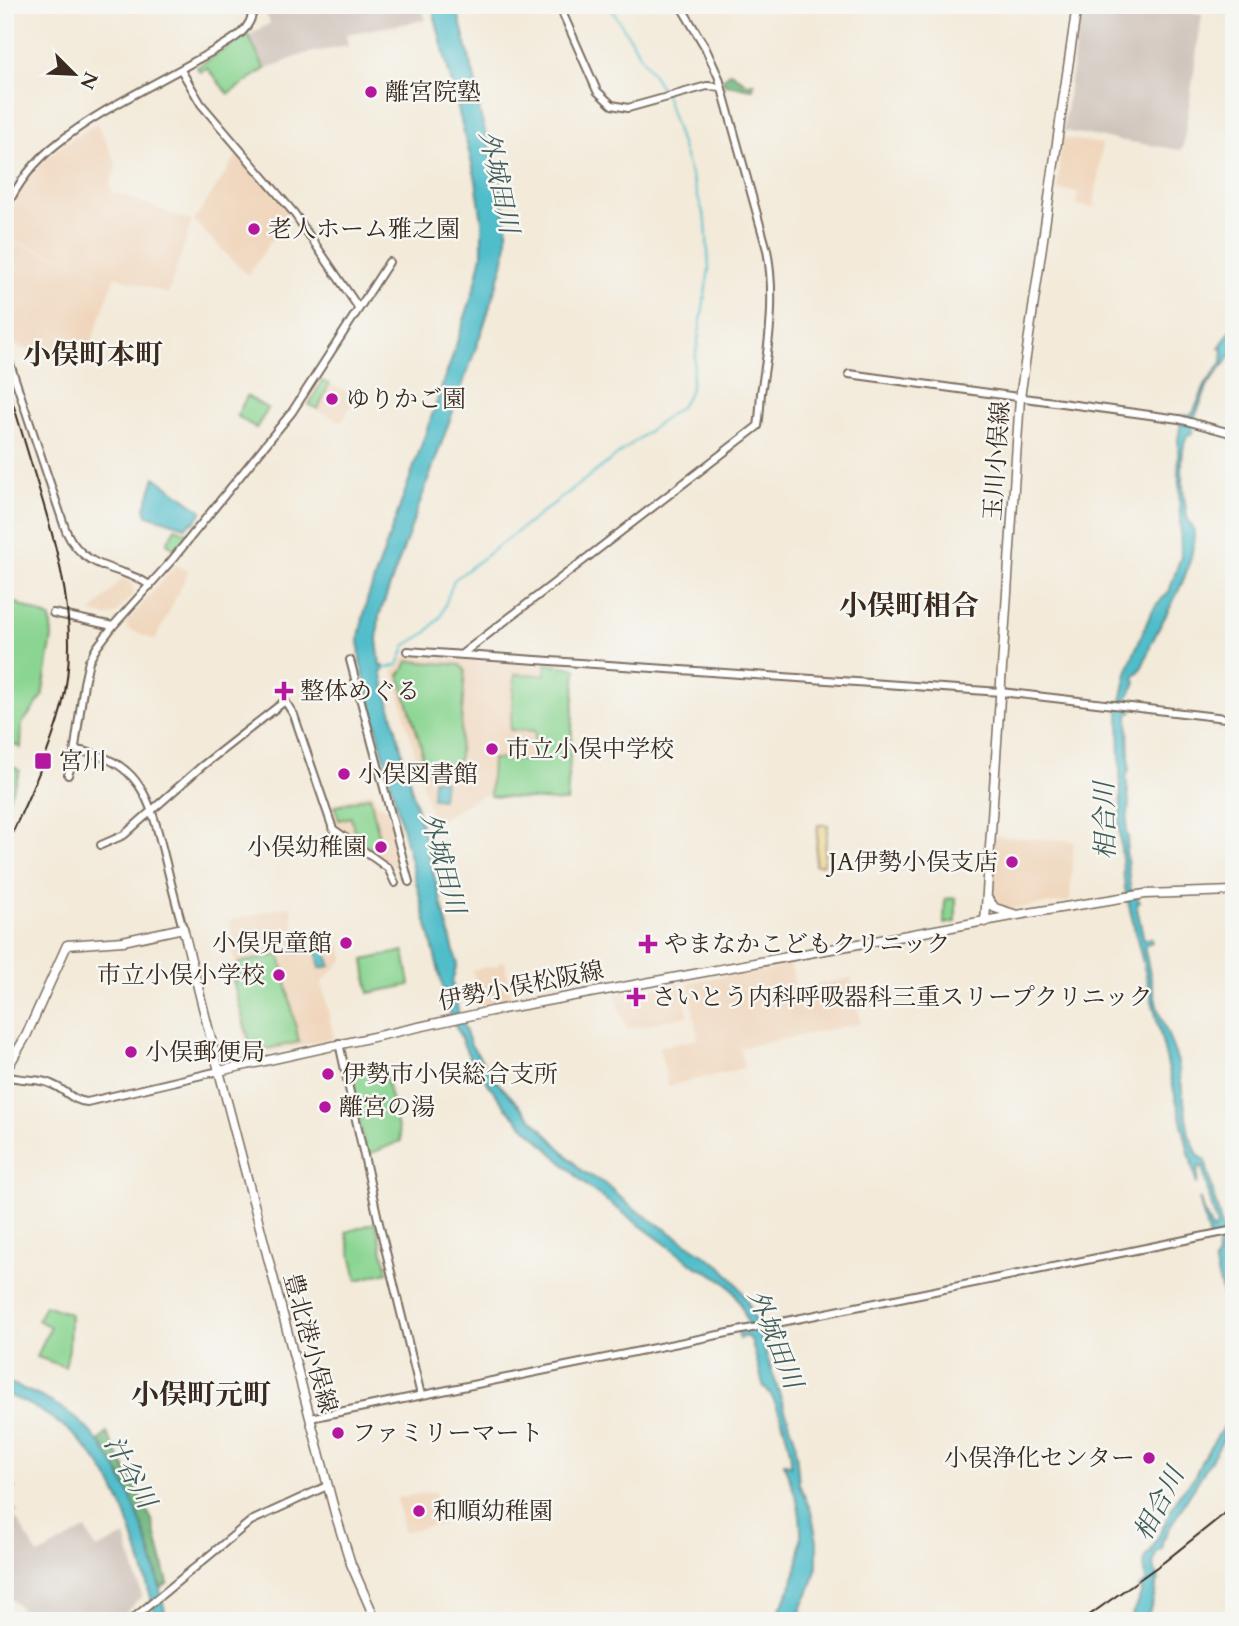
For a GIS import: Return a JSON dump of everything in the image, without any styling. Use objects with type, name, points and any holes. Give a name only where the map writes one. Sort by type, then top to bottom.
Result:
[{"type":"main road","name":"玉川小俣線","points":[[985,922],[1020,398],[1077,5]]},
{"type":"main road","name":"伊勢小俣松阪線","points":[[219,1071],[480,1013],[1023,914],[1145,894],[1234,891]]},
{"type":"main road","points":[[986,896],[989,903],[997,909],[1006,913],[1023,914]]},
{"type":"main road","points":[[5,1073],[26,1036],[66,946],[123,941],[183,928],[219,1071]]},
{"type":"main road","name":"豊北港小俣線","points":[[219,1071],[327,1486],[351,1564],[376,1621]]},
{"type":"street","points":[[5,210],[30,170],[56,144],[239,35],[251,19],[254,5]]},
{"type":"street","points":[[559,5],[587,71],[606,102],[628,108],[707,86],[721,87]]},
{"type":"street","points":[[462,654],[758,426],[769,351],[772,276],[761,223],[721,87],[709,54],[680,5]]},
{"type":"street","points":[[181,70],[201,104],[294,213],[358,307]]},
{"type":"street","points":[[68,775],[75,750],[79,705],[89,661],[113,626],[150,586],[292,412],[388,262]]},
{"type":"street","points":[[5,349],[66,531],[74,545],[90,561],[141,579],[150,586]]},
{"type":"street","points":[[849,374],[1179,419],[1234,434]]},
{"type":"street","points":[[53,613],[113,626]]},
{"type":"street","points":[[407,651],[1000,692],[1234,719]]},
{"type":"street","points":[[350,660],[409,882]]},
{"type":"street","points":[[101,845],[124,835],[285,701],[294,715],[333,829],[388,868],[395,883]]},
{"type":"street","points":[[75,750],[106,757],[124,768],[139,783],[152,810],[183,928]]},
{"type":"street","points":[[339,1043],[421,1395]]},
{"type":"street","points":[[5,1073],[12,1078],[49,1082],[72,1098],[87,1102],[219,1071]]},
{"type":"street","points":[[310,1418],[1230,1231]]},
{"type":"street","points":[[130,1621],[251,1521],[327,1486]]},
{"type":"street","points":[[5,1613],[13,1621]]},
{"type":"shaded area","points":[[294,5],[421,5],[426,20],[346,34],[348,46],[304,54],[266,69],[250,35],[270,23],[266,14]]},
{"type":"shaded area","points":[[1081,5],[1151,5],[1202,14],[1183,148],[1180,150],[1063,131]]},
{"type":"shaded area","points":[[97,123],[117,165],[110,185],[113,192],[192,221],[168,294],[115,276],[82,369],[7,342],[5,240],[106,273],[5,238],[5,216],[24,182],[45,159]]},
{"type":"shaded area","points":[[1062,138],[1102,144],[1094,208],[1076,205],[1078,192],[1057,190]]},
{"type":"shaded area","points":[[237,155],[241,155],[288,211],[248,276],[194,221]]},
{"type":"shaded area","name":"ゆりかご園","points":[[321,379],[356,396],[342,422],[305,405]]},
{"type":"shaded area","points":[[176,565],[189,571],[155,640],[127,629],[126,623]]},
{"type":"shaded area","points":[[122,579],[132,582],[134,593],[115,615],[91,613]]},
{"type":"shaded area","name":"市立小俣中学校","points":[[404,656],[575,667],[567,802],[484,795],[433,823],[393,670],[400,666]]},
{"type":"shaded area","name":"小俣幼稚園","points":[[373,791],[377,805],[387,807],[403,871],[338,828],[330,805]]},
{"type":"shaded area","points":[[994,836],[1074,841],[1070,901],[1009,909],[995,902],[993,894],[990,893]]},
{"type":"shaded area","name":"市立小俣小学校","points":[[291,905],[295,934],[303,933],[306,948],[329,947],[340,943],[344,959],[322,982],[334,1038],[250,1057],[228,968],[235,966],[232,947],[235,946],[229,921]]},
{"type":"shaded area","points":[[499,961],[505,962],[511,1000],[483,1007],[472,970],[499,965]]},
{"type":"shaded area","points":[[790,962],[796,989],[851,978],[861,1023],[740,1048],[744,1068],[668,1086],[659,1047],[698,1039],[688,982],[759,970],[763,972]]},
{"type":"shaded area","points":[[682,983],[688,1016],[653,1023],[652,1019],[652,1024],[626,1029],[615,994]]},
{"type":"shaded area","points":[[5,1477],[17,1487],[8,1496],[18,1512],[5,1522]]},
{"type":"shaded area","name":"和順幼稚園","points":[[435,1491],[442,1524],[403,1532],[397,1498]]},
{"type":"shaded area","points":[[16,1518],[38,1555],[86,1529],[96,1549],[125,1536],[142,1596],[125,1613],[111,1621],[32,1621],[5,1592],[5,1528]]},
{"type":"green space","points":[[248,35],[265,69],[228,94],[207,68],[200,72],[197,67]]},
{"type":"green space","points":[[731,72],[747,84],[754,83],[753,89],[726,85],[724,78]]},
{"type":"green space","points":[[322,381],[329,384],[318,409],[309,405]]},
{"type":"green space","points":[[247,396],[268,409],[256,428],[237,416]]},
{"type":"green space","points":[[175,528],[190,534],[176,550],[167,543]]},
{"type":"green space","points":[[5,598],[50,618],[52,637],[42,697],[22,724],[21,748],[5,739]]},
{"type":"green space","points":[[408,661],[460,665],[465,671],[458,769],[423,769],[421,746],[399,675]]},
{"type":"green space","points":[[546,664],[576,668],[567,802],[490,796],[492,759],[533,761],[535,731],[510,730],[515,674],[545,675]]},
{"type":"green space","points":[[5,761],[20,771],[5,807]]},
{"type":"green space","points":[[370,796],[381,846],[372,849],[357,838],[359,834],[354,831],[351,817],[339,820],[335,807]]},
{"type":"green space","points":[[956,898],[956,922],[944,924],[945,899]]},
{"type":"green space","points":[[404,951],[410,985],[369,993],[364,960]]},
{"type":"green space","points":[[280,955],[299,1042],[261,1050],[250,1044],[233,981],[240,978],[238,963]]},
{"type":"green space","points":[[383,1065],[401,1141],[367,1155],[347,1073]]},
{"type":"green space","points":[[374,1223],[388,1272],[357,1280],[346,1232]]},
{"type":"green space","points":[[45,1305],[70,1314],[69,1349],[65,1367],[37,1357],[50,1327],[38,1320]]},
{"type":"green space","points":[[107,1433],[152,1520],[168,1583],[161,1588],[137,1512],[121,1477],[99,1441]]},
{"type":"sand","points":[[818,825],[828,825],[823,865],[815,865]]},
{"type":"water","name":"外城田川","points":[[432,5],[456,5],[476,84],[480,114],[499,179],[507,226],[507,243],[503,265],[483,328],[379,616],[377,640],[380,666],[384,666],[381,672],[457,963],[452,982],[458,1011],[471,1045],[497,1082],[582,1171],[607,1185],[629,1205],[721,1266],[736,1283],[751,1309],[795,1440],[799,1484],[811,1511],[817,1541],[817,1566],[796,1621],[771,1621],[787,1596],[797,1566],[800,1519],[797,1500],[784,1463],[791,1466],[783,1424],[774,1401],[764,1388],[751,1339],[744,1336],[740,1339],[738,1333],[748,1324],[740,1303],[725,1282],[697,1267],[588,1187],[504,1105],[470,1059],[449,1011],[360,662],[359,637],[367,600],[451,361],[482,255],[482,221],[476,180]]},
{"type":"water","points":[[1234,326],[1234,351],[1208,385],[1195,417],[1192,434],[1187,436],[1184,444],[1184,498],[1194,532],[1189,564],[1142,666],[1134,677],[1136,683],[1127,699],[1132,712],[1128,715],[1129,769],[1126,778],[1129,802],[1126,851],[1130,887],[1140,902],[1136,904],[1144,940],[1151,938],[1152,942],[1145,945],[1145,951],[1157,1006],[1178,1062],[1189,1135],[1198,1155],[1205,1160],[1226,1244],[1223,1250],[1226,1265],[1224,1269],[1233,1306],[1234,1348],[1214,1261],[1217,1259],[1218,1241],[1209,1239],[1199,1198],[1212,1230],[1217,1227],[1202,1166],[1198,1167],[1197,1185],[1125,889],[1119,827],[1119,710],[1129,665],[1151,613],[1169,592],[1181,556],[1178,440],[1182,415],[1189,416],[1193,413],[1205,386],[1222,362],[1223,349],[1219,348]]},
{"type":"water","points":[[155,477],[202,511],[194,523],[191,522],[186,527],[147,515],[145,508]]},
{"type":"water","points":[[433,779],[444,780],[442,799],[432,798]]},
{"type":"water","points":[[326,947],[330,966],[320,968],[316,949]]},
{"type":"water","points":[[5,1381],[48,1400],[72,1415],[92,1434],[109,1456],[136,1509],[154,1566],[167,1621],[157,1621],[126,1515],[112,1485],[94,1458],[72,1433],[42,1412],[5,1394]]},
{"type":"water","points":[[1234,1405],[1234,1421],[1169,1529],[1162,1542],[1162,1549],[1156,1553],[1153,1565],[1159,1580],[1145,1621],[1129,1621],[1143,1590],[1139,1588],[1146,1582],[1146,1555],[1150,1553],[1179,1495],[1194,1478]]},
{"type":"waterway","points":[[383,669],[398,665],[406,645],[426,633],[441,616],[454,580],[680,407],[690,392],[709,269],[706,222],[665,94],[609,5]]},
{"type":"railway","points":[[5,379],[41,496],[64,584],[69,645],[67,675],[57,724],[5,849]]},
{"type":"railway","points":[[1081,1621],[1164,1562],[1234,1506]]},
{"type":"place","name":"離宮院塾","points":[[371,92]]},
{"type":"place","name":"老人ホーム雅之園","points":[[254,229]]},
{"type":"place","name":"ゆりかご園","points":[[332,399]]},
{"type":"place","name":"整体めぐる","points":[[284,691]]},
{"type":"place","name":"市立小俣中学校","points":[[492,749]]},
{"type":"place","name":"宮川","points":[[43,761]]},
{"type":"place","name":"小俣図書館","points":[[344,774]]},
{"type":"place","name":"小俣幼稚園","points":[[381,847]]},
{"type":"place","name":"JA伊勢小俣支店","points":[[1012,862]]},
{"type":"place","name":"小俣児童館","points":[[346,943]]},
{"type":"place","name":"やまなかこどもクリニック","points":[[648,944]]},
{"type":"place","name":"市立小俣小学校","points":[[279,975]]},
{"type":"place","name":"さいとう内科呼吸器科三重スリープクリニック","points":[[636,997]]},
{"type":"place","name":"小俣郵便局","points":[[131,1052]]},
{"type":"place","name":"伊勢市小俣総合支所","points":[[328,1074]]},
{"type":"place","name":"離宮の湯","points":[[325,1107]]},
{"type":"place","name":"ファミリーマート","points":[[338,1433]]},
{"type":"place","name":"小俣浄化センター","points":[[1149,1458]]},
{"type":"place","name":"和順幼稚園","points":[[419,1511]]},
{"type":"district","name":"小俣町本町","points":[[93,355]]},
{"type":"district","name":"小俣町相合","points":[[909,606]]},
{"type":"district","name":"小俣町元町","points":[[201,1395]]},
{"type":"water label","name":"相合川","points":[[1105,821]]},
{"type":"water label","name":"汁谷川","points":[[130,1472]]},
{"type":"water label","name":"相合川","points":[[1159,1504]]}]
